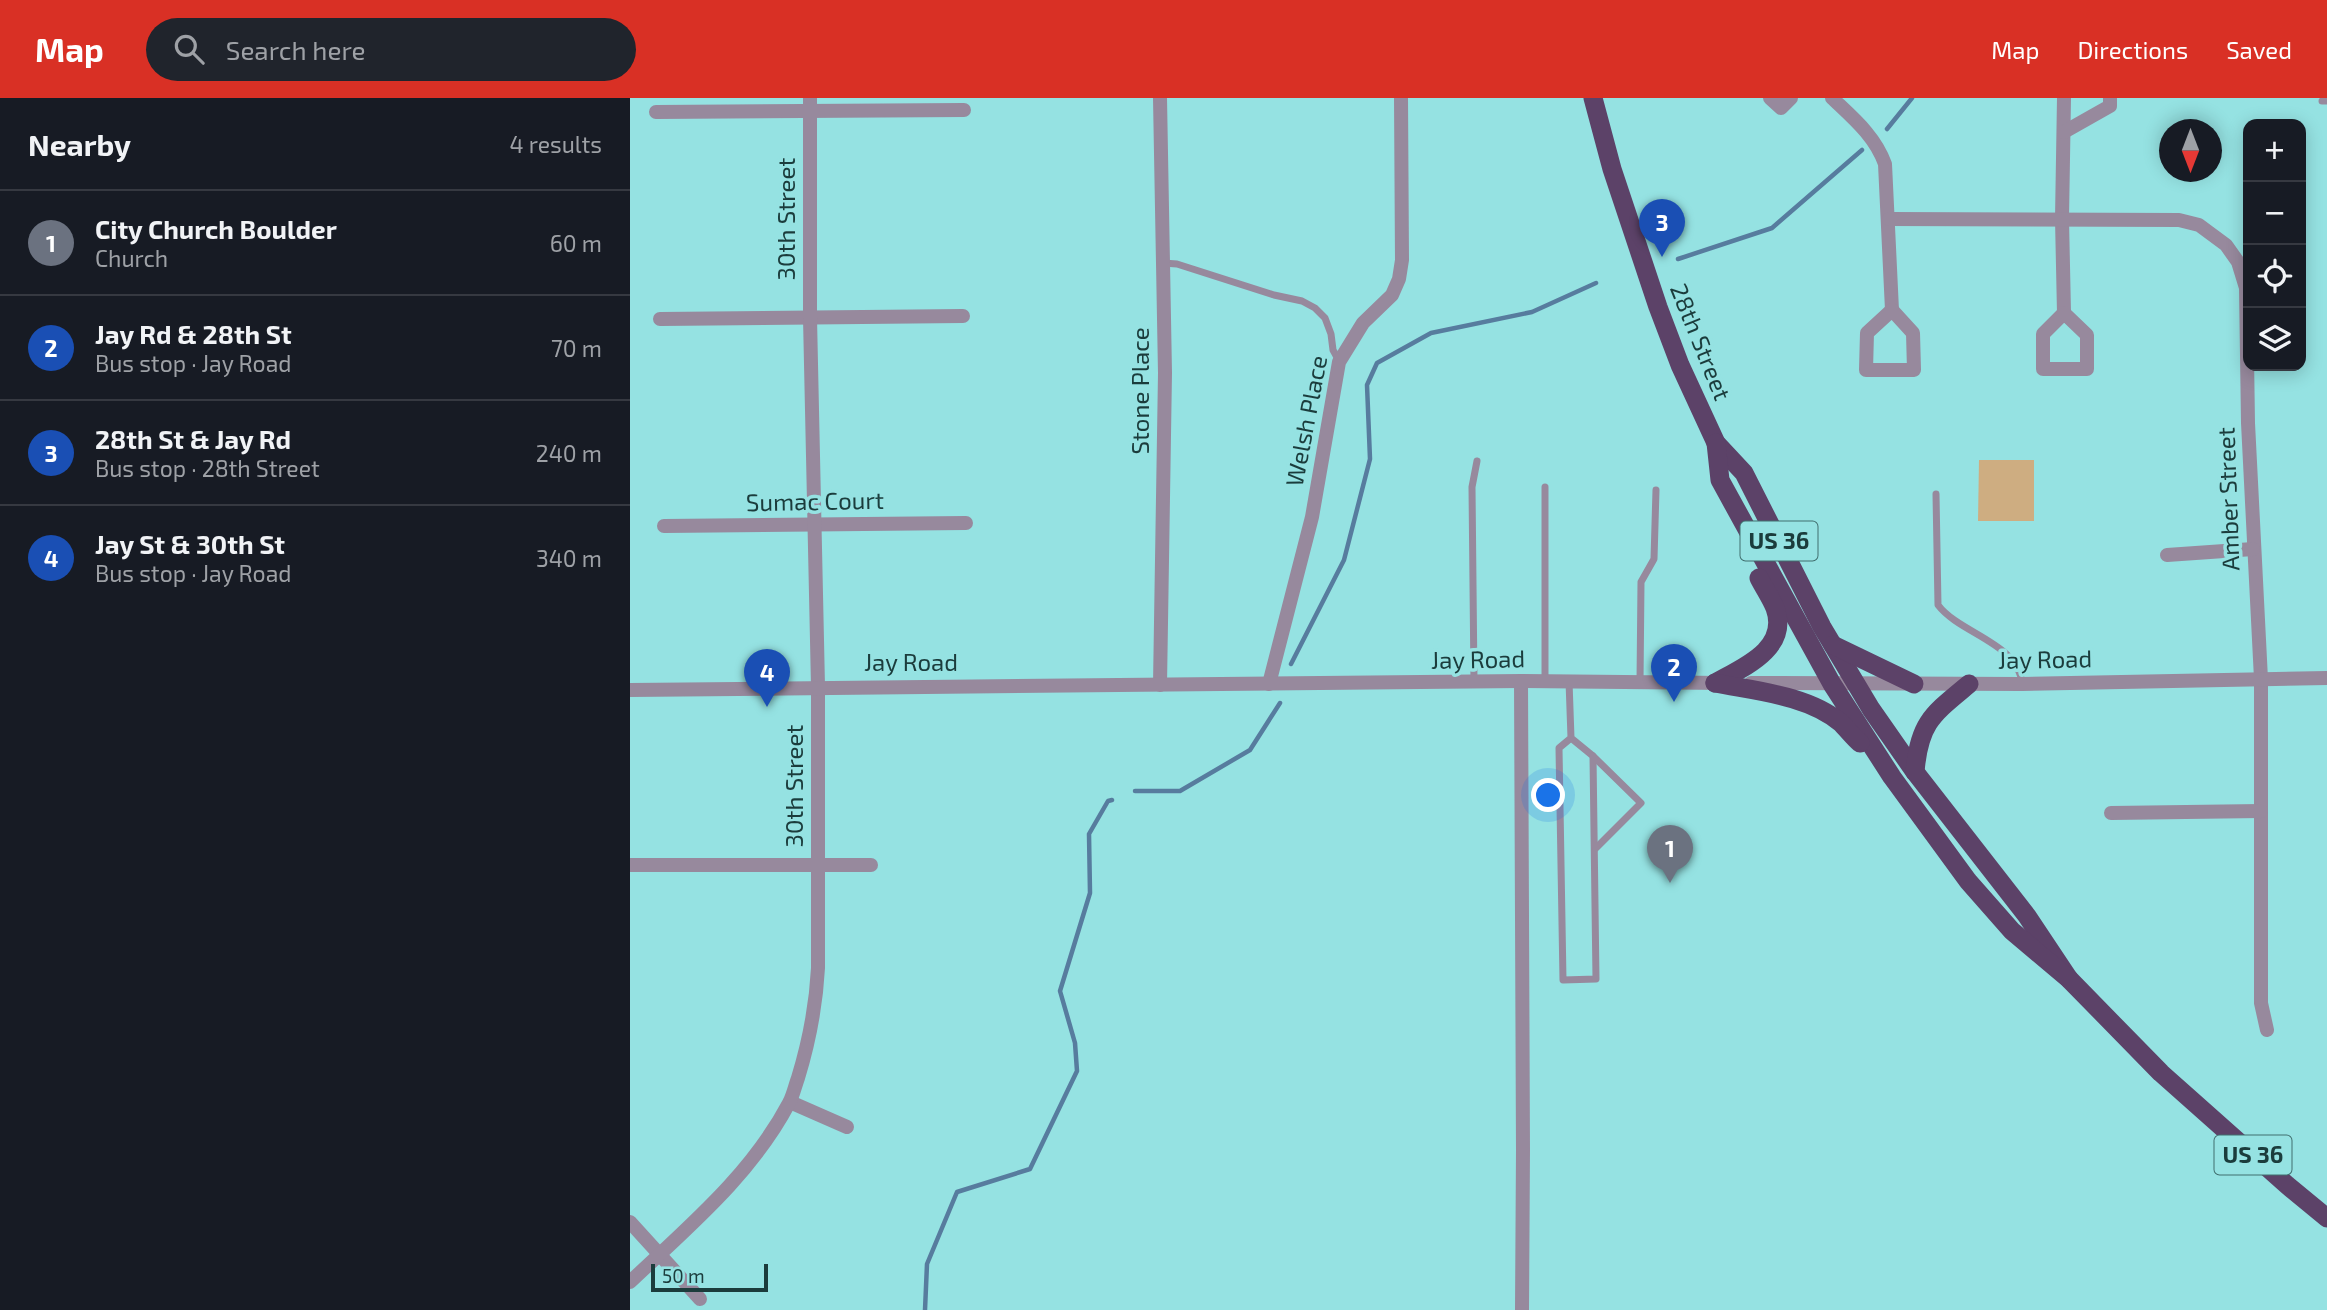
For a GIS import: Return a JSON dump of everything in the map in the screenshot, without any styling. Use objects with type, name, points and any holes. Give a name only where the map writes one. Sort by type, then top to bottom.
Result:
[{"type":"highway","name":"28th Street","points":[[1593,98],[1612,169],[1680,365],[1717,443],[1744,473],[1855,684]]},
{"type":"highway","name":"28th Street","points":[[1717,443],[1720,480],[1832,684]]},
{"type":"highway","points":[[1714,683],[1757,660],[1775,637],[1776,626],[1776,610],[1727,514],[1720,480]]},
{"type":"highway","points":[[1832,644],[1914,684]]},
{"type":"highway","points":[[1714,683],[1793,699],[1820,709],[1840,722],[1892,777]]},
{"type":"highway","name":"US 36","points":[[1832,684],[1892,777],[1968,881],[2012,931],[2069,979],[2161,1073],[2327,1218]]},
{"type":"highway","name":"US 36","points":[[1855,684],[1915,772],[2027,916],[2069,979]]},
{"type":"highway","points":[[1915,772],[1917,750],[1927,722],[1936,711],[1969,684]]},
{"type":"street","name":"Stone Place","points":[[1160,98],[1165,373],[1160,685]]},
{"type":"street","name":"Welsh Place","points":[[1269,684],[1312,517],[1339,362],[1363,323],[1392,295],[1399,279],[1402,260],[1401,98]]},
{"type":"street","points":[[1770,98],[1781,108],[1791,98]]},
{"type":"street","points":[[1832,98],[1869,133],[1885,164],[1892,310],[1913,333],[1914,370],[1866,370],[1867,333],[1892,310]]},
{"type":"street","points":[[2064,98],[2064,313]]},
{"type":"street","points":[[2064,132],[2110,106],[2110,98]]},
{"type":"street","points":[[656,112],[810,104],[964,110]]},
{"type":"street","name":"30th Street","points":[[630,1282],[722,1196],[750,1162],[790,1102],[815,1013],[818,968],[818,686],[810,318],[810,104]]},
{"type":"street","name":"Amber Street","points":[[1889,219],[2179,220],[2199,225],[2219,238],[2238,262],[2246,288],[2253,550],[2261,679],[2261,1003],[2267,1030]]},
{"type":"street","points":[[660,318],[963,316]]},
{"type":"street","name":"Sumac Court","points":[[664,526],[966,523]]},
{"type":"street","points":[[2167,555],[2253,550]]},
{"type":"street","name":"Jay Road","points":[[630,690],[818,686],[1521,681],[2022,684],[2327,678]]},
{"type":"street","points":[[1521,681],[1521,1310]]},
{"type":"street","points":[[2111,813],[2261,811]]},
{"type":"street","points":[[630,865],[871,865]]},
{"type":"street","points":[[790,1102],[847,1127]]},
{"type":"street","points":[[630,1222],[700,1299]]},
{"type":"lane","points":[[1163,263],[1177,264],[1274,295],[1302,301],[1315,308],[1325,318],[1331,334],[1332,350],[1339,362]]},
{"type":"lane","points":[[1475,682],[1472,487],[1478,461]]},
{"type":"lane","points":[[1545,487],[1545,682]]},
{"type":"lane","points":[[1640,682],[1641,582],[1654,559],[1656,490]]},
{"type":"lane","points":[[1936,494],[1938,606],[1950,618],[2011,657],[2021,672],[2022,684]]},
{"type":"lane","points":[[1569,681],[1571,738],[1641,803],[1596,848]]},
{"type":"lane","points":[[1571,738],[1559,748],[1563,980],[1596,979],[1593,756]]},
{"type":"shaded area","points":[[1979,460],[2034,460],[2034,521],[1978,521]]},
{"type":"waterway","points":[[1887,129],[1912,98]]},
{"type":"waterway","points":[[1678,259],[1772,228],[1862,150]]},
{"type":"waterway","points":[[1291,664],[1344,560],[1370,459],[1367,385],[1377,363],[1431,333],[1532,312],[1596,283]]},
{"type":"waterway","points":[[1135,791],[1180,791],[1250,750],[1280,703]]},
{"type":"waterway","points":[[925,1310],[927,1264],[957,1192],[1030,1169],[1077,1071],[1075,1043],[1060,991],[1090,893],[1089,834],[1108,801],[1112,800]]},
{"type":"place","name":"28th St & Jay Rd","points":[[1662,257]]},
{"type":"place","name":"Jay Rd & 28th St","points":[[1674,702]]},
{"type":"place","name":"Jay St & 30th St","points":[[767,707]]},
{"type":"place","name":"City Church Boulder","points":[[1670,883]]}]
